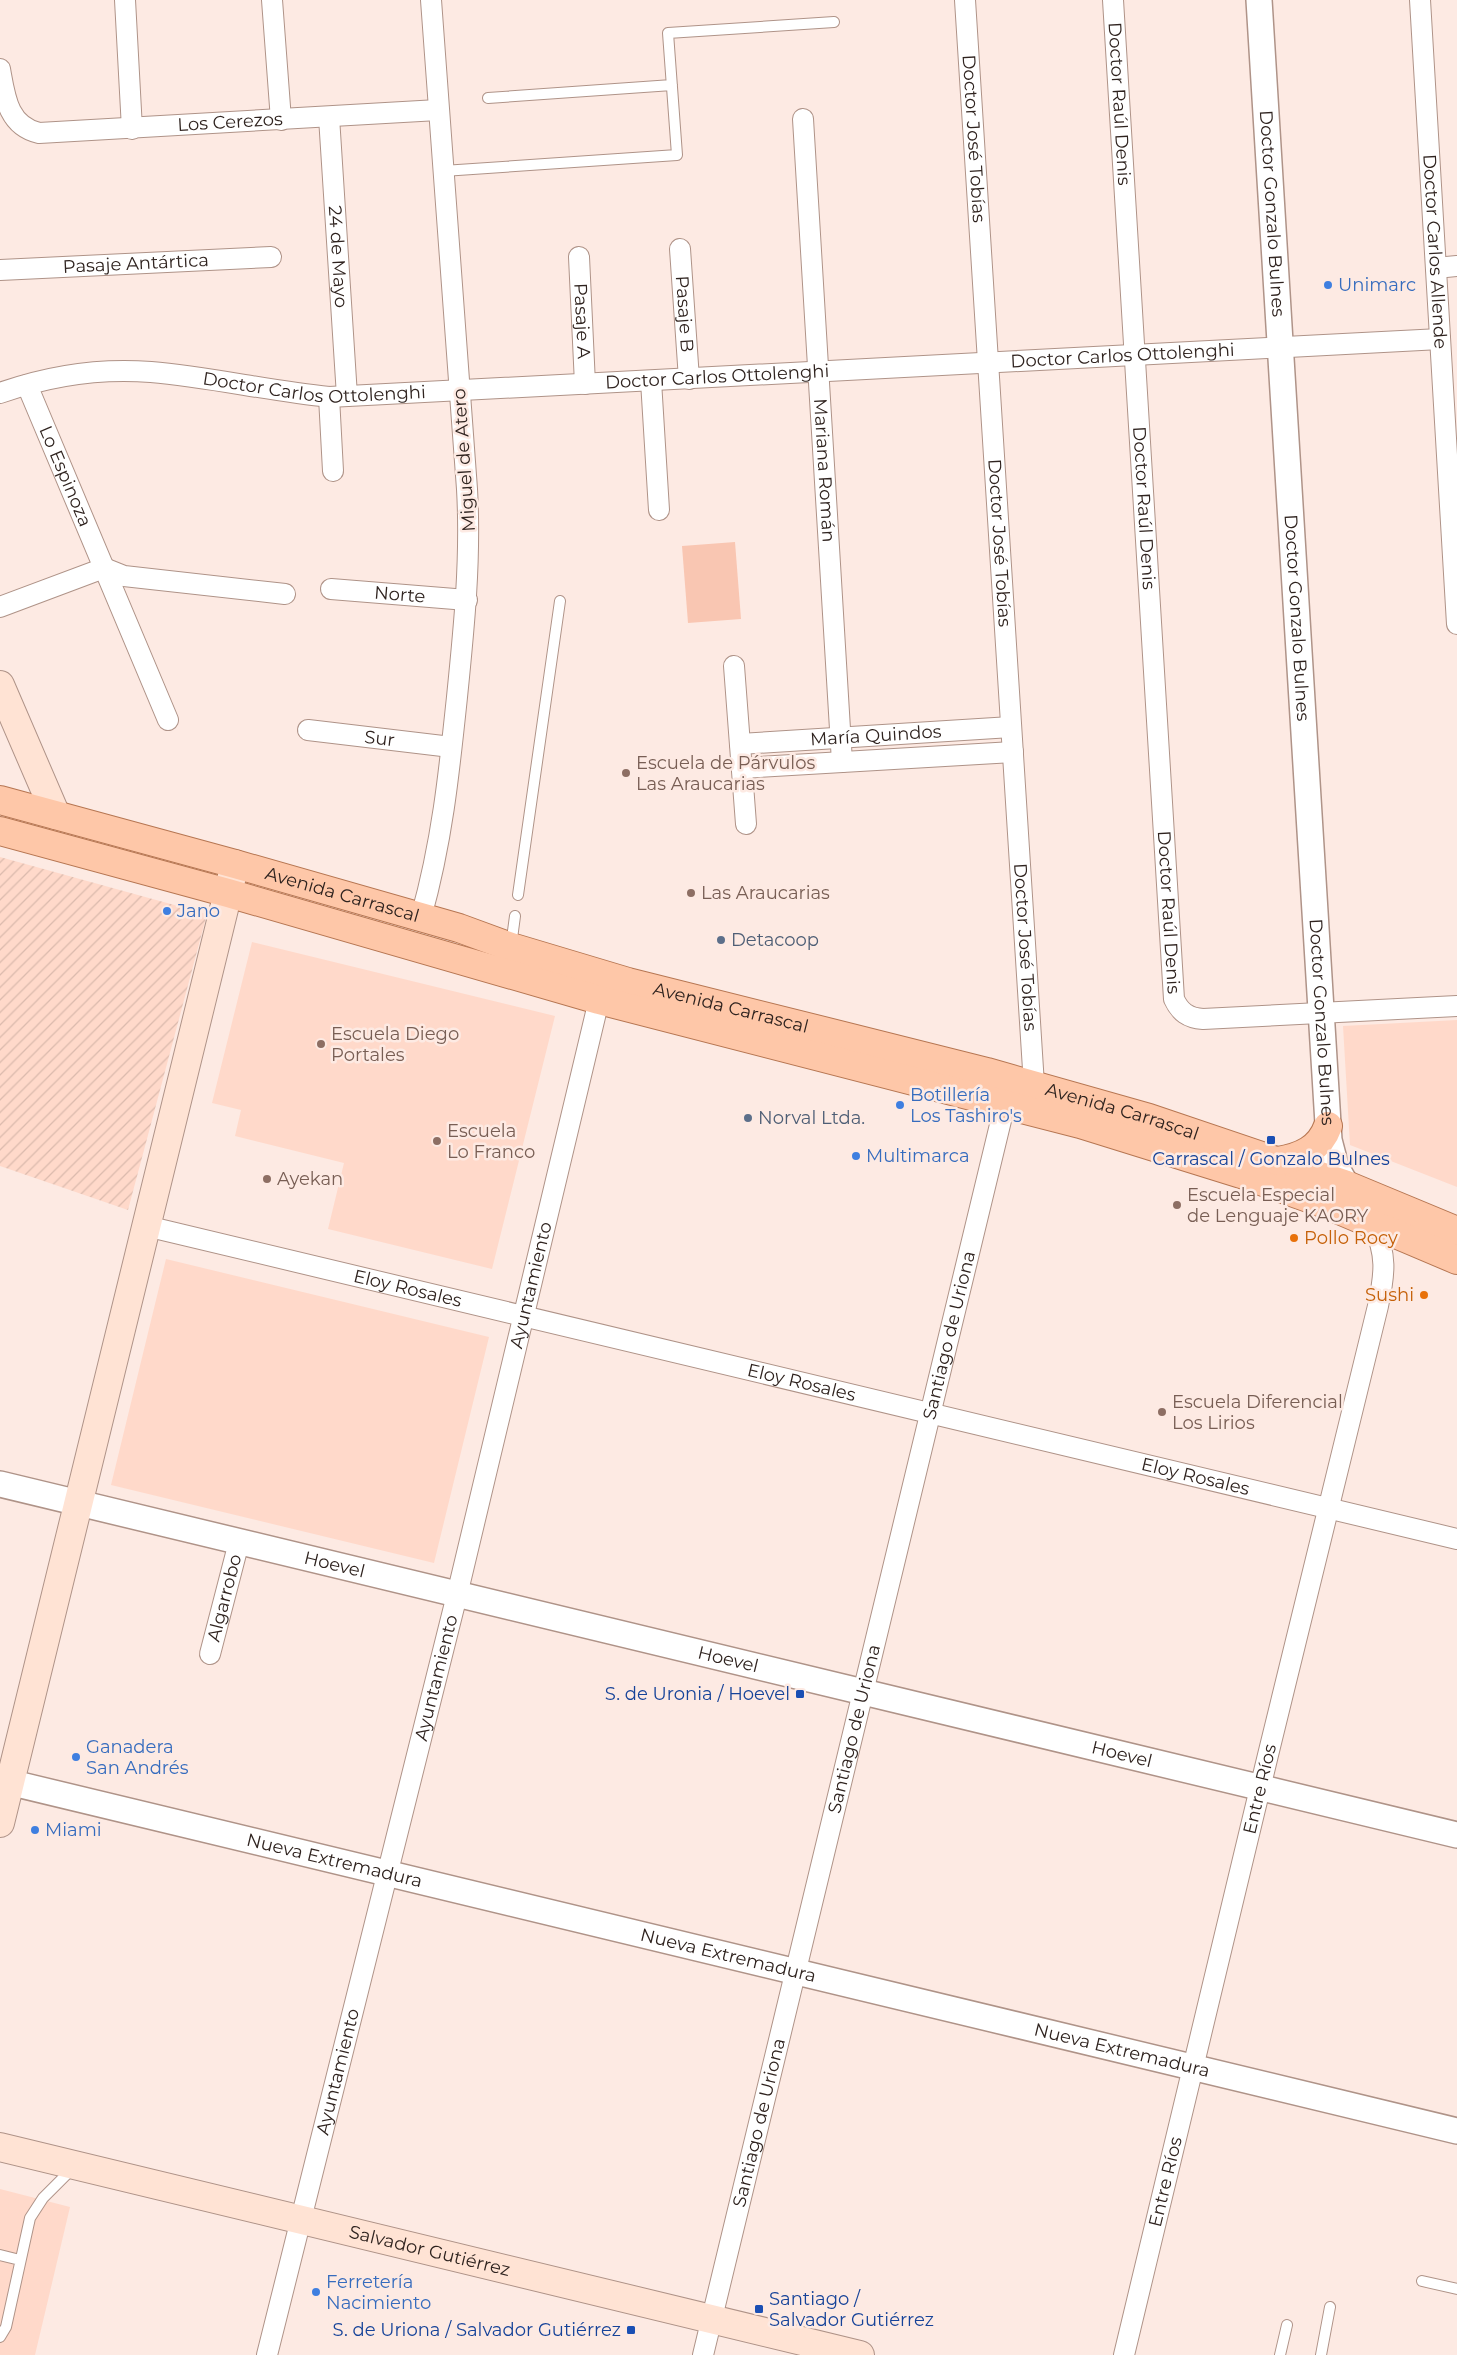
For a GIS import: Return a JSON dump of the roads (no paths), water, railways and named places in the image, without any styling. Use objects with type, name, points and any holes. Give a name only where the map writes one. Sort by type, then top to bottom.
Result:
[{"type":"main road","points":[[0,685],[56,816]]},
{"type":"main road","name":"Avenida Carrascal","points":[[0,800],[460,928],[511,947],[669,994],[1034,1085],[1168,1124],[1344,1184],[1457,1231]]},
{"type":"main road","name":"Avenida Carrascal","points":[[0,831],[228,893],[599,1000],[1080,1124],[1180,1154],[1325,1204],[1457,1260]]},
{"type":"main road","points":[[0,1823],[5,1781],[78,1503],[235,864]]},
{"type":"main road","points":[[1278,1160],[1297,1157],[1310,1150],[1325,1134],[1328,1126]]},
{"type":"main road","name":"Salvador Gutiérrez","points":[[0,2147],[860,2355]]},
{"type":"street","points":[[125,0],[132,129]]},
{"type":"street","points":[[272,0],[280,120]]},
{"type":"street","name":"Miguel de Atero","points":[[420,917],[438,850],[452,747],[467,600],[469,516],[431,0]]},
{"type":"street","name":"Doctor José Tobías","points":[[965,0],[1034,1085]]},
{"type":"street","name":"Doctor Raúl Denis","points":[[1113,0],[1174,999],[1183,1012],[1203,1019],[1321,1013]]},
{"type":"street","name":"Doctor Gonzalo Bulnes","points":[[1259,0],[1328,1126],[1333,1158],[1344,1184],[1373,1224]]},
{"type":"street","name":"Doctor Carlos Allende","points":[[1420,0],[1440,339],[1451,414],[1457,624]]},
{"type":"street","name":"Los Cerezos","points":[[0,69],[11,113],[24,128],[47,134],[438,110]]},
{"type":"street","name":"24 de Mayo","points":[[329,117],[338,397],[332,471]]},
{"type":"street","name":"Mariana Román","points":[[803,119],[842,762]]},
{"type":"street","name":"Pasaje B","points":[[680,249],[688,379]]},
{"type":"street","name":"Pasaje Antártica","points":[[0,270],[271,257]]},
{"type":"street","name":"Pasaje A","points":[[579,257],[585,384]]},
{"type":"street","points":[[1436,268],[1457,266]]},
{"type":"street","name":"Doctor Carlos Ottolenghi","points":[[0,393],[27,384],[64,376],[94,373],[149,372],[284,393],[338,397],[1440,339]]},
{"type":"street","points":[[652,381],[659,510]]},
{"type":"street","name":"Lo Espinoza","points":[[27,384],[168,720]]},
{"type":"street","points":[[0,607],[104,568],[124,576],[284,594]]},
{"type":"street","name":"Norte","points":[[332,589],[467,600]]},
{"type":"street","points":[[734,666],[746,824]]},
{"type":"street","name":"María Quindos","points":[[740,744],[1011,727]]},
{"type":"street","name":"Sur","points":[[308,730],[452,747]]},
{"type":"street","name":"María Quindos","points":[[742,768],[1013,752]]},
{"type":"street","name":"Ayuntamiento","points":[[267,2355],[457,1595],[599,1000]]},
{"type":"street","points":[[1321,1013],[1457,1006]]},
{"type":"street","name":"Santiago de Uriona","points":[[703,2355],[1005,1104]]},
{"type":"street","name":"Entre Ríos","points":[[1124,2355],[1383,1284],[1384,1257],[1382,1244],[1373,1224]]},
{"type":"street","name":"Eloy Rosales","points":[[146,1226],[1457,1539]]},
{"type":"street","name":"Hoevel","points":[[0,1484],[1457,1835]]},
{"type":"street","name":"Algarrobo","points":[[210,1654],[239,1542]]},
{"type":"street","name":"Nueva Extremadura","points":[[5,1781],[1457,2131]]},
{"type":"lane","points":[[443,170],[677,155],[668,33],[834,22]]},
{"type":"lane","points":[[488,98],[672,85]]},
{"type":"lane","points":[[518,895],[560,602]]},
{"type":"lane","points":[[511,947],[515,916]]},
{"type":"lane","points":[[0,2337],[6,2327],[30,2218],[43,2198],[75,2166]]},
{"type":"lane","points":[[0,2255],[20,2260]]},
{"type":"lane","points":[[1422,2281],[1457,2289]]},
{"type":"lane","points":[[1321,2355],[1330,2307]]},
{"type":"lane","points":[[1280,2355],[1287,2326]]},
{"type":"place","name":"Unimarc","points":[[1328,285]]},
{"type":"place","name":"Escuela de Párvulos Las Araucarias","points":[[626,773]]},
{"type":"place","name":"Las Araucarias","points":[[691,893]]},
{"type":"place","name":"Jano","points":[[167,911]]},
{"type":"place","name":"Detacoop","points":[[721,940]]},
{"type":"place","name":"Escuela Diego Portales","points":[[321,1044]]},
{"type":"place","name":"Botillería Los Tashiro's","points":[[900,1105]]},
{"type":"place","name":"Norval Ltda.","points":[[748,1118]]},
{"type":"place","name":"Carrascal / Gonzalo Bulnes","points":[[1271,1140]]},
{"type":"place","name":"Escuela Lo Franco","points":[[437,1141]]},
{"type":"place","name":"Multimarca","points":[[856,1156]]},
{"type":"place","name":"Ayekan","points":[[267,1179]]},
{"type":"place","name":"Escuela Especial de Lenguaje KAORY","points":[[1177,1205]]},
{"type":"place","name":"Pollo Rocy","points":[[1294,1238]]},
{"type":"place","name":"Sushi","points":[[1424,1295]]},
{"type":"place","name":"Escuela Diferencial Los Lirios","points":[[1162,1412]]},
{"type":"place","name":"S. de Uronia / Hoevel","points":[[800,1694]]},
{"type":"place","name":"Ganadera San Andrés","points":[[76,1757]]},
{"type":"place","name":"Miami","points":[[35,1830]]},
{"type":"place","name":"Ferretería Nacimiento","points":[[316,2292]]},
{"type":"place","name":"Santiago / Salvador Gutiérrez","points":[[759,2309]]},
{"type":"place","name":"S. de Uriona / Salvador Gutiérrez","points":[[631,2330]]}]
